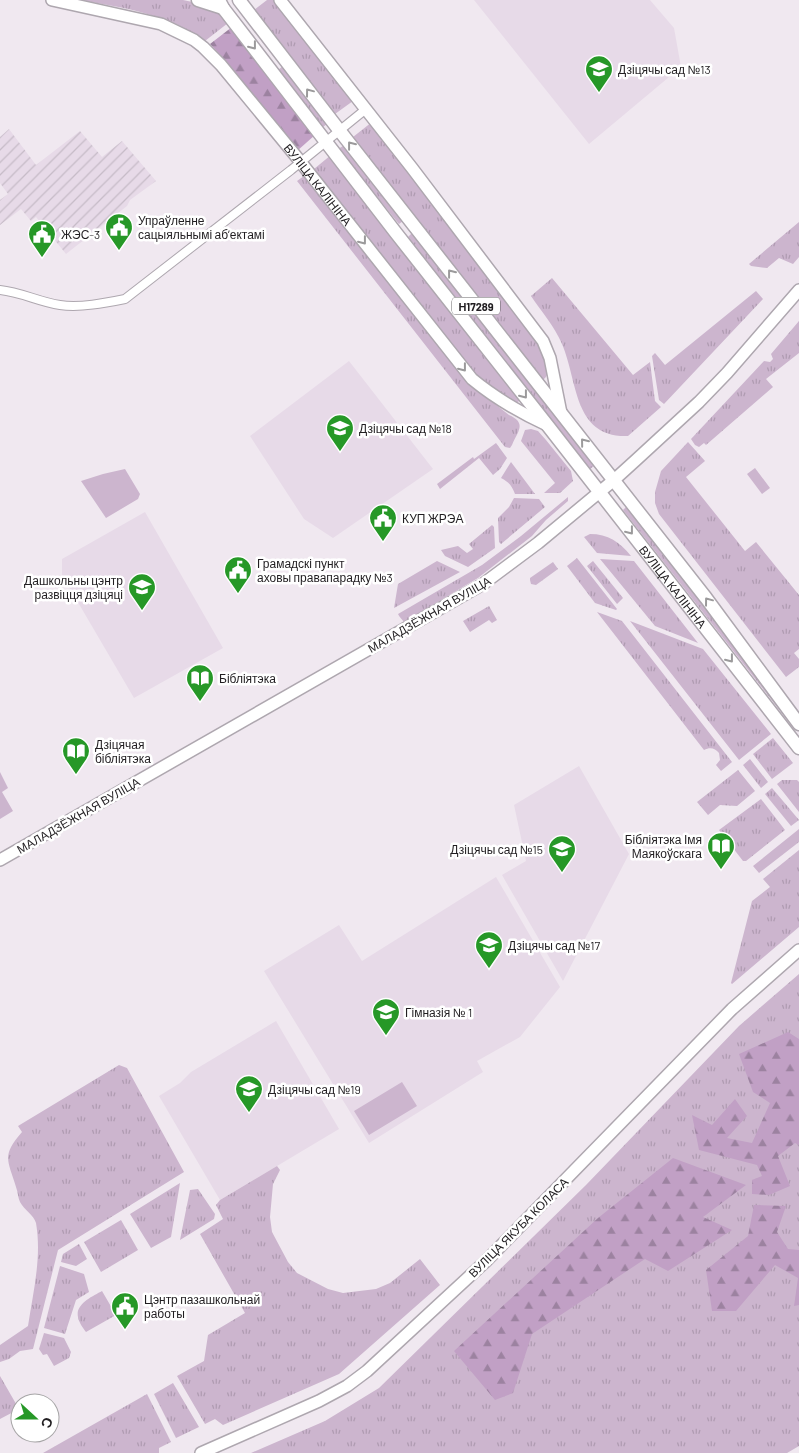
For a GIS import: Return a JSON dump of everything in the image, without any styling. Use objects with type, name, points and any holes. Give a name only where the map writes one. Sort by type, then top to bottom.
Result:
[{"type":"main road","name":"Н17289","points":[[198,0],[221,4]]},
{"type":"main road","name":"ВУЛІЦА КАЛІНІНА","points":[[238,0],[706,598],[799,724]]},
{"type":"main road","name":"ВУЛІЦА КАЛІНІНА","points":[[221,4],[396,233],[799,748]]},
{"type":"main road","points":[[266,62],[278,52]]},
{"type":"main road","points":[[396,233],[410,221]]},
{"type":"street","name":"ВУЛІЦА КАЛІНІНА","points":[[52,0],[162,24],[194,40],[222,65],[472,379],[489,393],[516,410],[548,426]]},
{"type":"street","name":"ВУЛІЦА КАЛІНІНА","points":[[280,0],[412,168],[543,341],[550,358],[561,415]]},
{"type":"street","points":[[0,290],[13,291],[60,305],[97,305],[125,299],[366,109]]},
{"type":"street","name":"МАЛАДЗЁЖНАЯ ВУЛІЦА","points":[[0,860],[483,584],[538,544],[600,492],[699,402],[799,290]]},
{"type":"street","points":[[534,380],[545,383],[549,380],[552,370]]},
{"type":"street","name":"ВУЛІЦА ЯКУБА КОЛАСА","points":[[202,1453],[319,1401],[347,1386],[367,1371],[486,1261],[732,1009],[799,950]]},
{"type":"shaded area","name":"Дзіцячы сад №13","points":[[474,0],[650,0],[674,28],[681,67],[589,144]]},
{"type":"shaded area","points":[[9,129],[36,165],[80,131],[102,157],[122,141],[156,181],[130,200],[127,206],[66,254],[36,217],[31,221],[21,209],[0,225],[0,200],[8,194],[0,183],[0,137]]},
{"type":"shaded area","name":"Дзіцячы сад №18","points":[[349,361],[433,469],[333,538],[304,519],[250,436]]},
{"type":"shaded area","name":"Дашкольны цэнтр развіцця дзіцяці","points":[[145,512],[223,648],[134,698],[62,575],[62,559]]},
{"type":"shaded area","name":"Дзіцячы сад №15","points":[[579,766],[629,854],[563,981],[502,875],[526,861],[514,805]]},
{"type":"shaded area","name":"Гімназія № 1","points":[[496,877],[560,987],[520,1037],[477,1061],[483,1072],[369,1143],[264,971],[339,925],[362,961]]},
{"type":"shaded area","name":"Дзіцячы сад №19","points":[[276,1021],[339,1129],[220,1200],[159,1096],[180,1083],[191,1072]]},
{"type":"green space","points":[[81,0],[183,0],[220,12],[228,23],[205,41],[177,24],[146,13]]},
{"type":"green space","points":[[267,0],[274,0],[353,101],[335,114],[254,10]]},
{"type":"green space","points":[[232,27],[315,135],[297,151],[226,61],[210,44]]},
{"type":"green space","points":[[283,66],[327,124],[323,127],[278,70]]},
{"type":"green space","points":[[372,122],[540,344],[548,372],[544,379],[540,379],[353,137]]},
{"type":"green space","points":[[343,146],[403,221],[399,224],[338,149]]},
{"type":"green space","points":[[331,155],[520,396],[520,400],[517,403],[513,403],[475,376],[314,169]]},
{"type":"green space","points":[[304,176],[467,382],[518,421],[520,428],[510,448],[505,447],[297,181]]},
{"type":"green space","points":[[799,222],[799,257],[793,264],[779,258],[767,268],[751,266],[749,264]]},
{"type":"green space","points":[[412,233],[594,466],[590,469],[408,237]]},
{"type":"green space","points":[[552,278],[633,375],[650,362],[655,401],[661,407],[628,436],[610,434],[597,428],[587,418],[580,405],[562,344],[552,325],[531,296]]},
{"type":"green space","points":[[756,291],[763,299],[664,404],[659,400],[652,356],[655,353],[665,365]]},
{"type":"green space","points":[[799,321],[799,353],[766,379],[773,387],[706,445],[704,443],[699,447],[695,445],[691,439],[764,361],[770,362],[773,359],[771,354]]},
{"type":"green space","points":[[525,430],[538,431],[571,471],[573,481],[560,493],[544,493],[555,483],[521,441]]},
{"type":"green space","points":[[688,442],[705,461],[686,477],[745,551],[756,542],[799,595],[799,649],[794,653],[799,659],[799,667],[786,677],[659,514],[655,503],[655,492],[661,471]]},
{"type":"green space","points":[[496,443],[507,458],[500,469],[493,475],[479,458],[440,489],[437,484],[473,457],[474,459]]},
{"type":"green space","points":[[511,462],[535,494],[515,494],[510,485],[501,478]]},
{"type":"green space","points":[[755,468],[770,488],[762,494],[747,474]]},
{"type":"green space","points":[[125,469],[140,494],[138,499],[106,518],[81,481]]},
{"type":"green space","points":[[568,497],[568,501],[546,520],[532,536],[478,578],[404,622],[399,616],[398,614],[482,565]]},
{"type":"green space","points":[[514,498],[539,499],[545,507],[501,544],[499,542],[498,518],[509,507]]},
{"type":"green space","points":[[626,507],[792,717],[788,721],[623,510]]},
{"type":"green space","points":[[492,525],[494,527],[495,548],[468,567],[445,556],[441,550],[458,546],[467,553],[473,549],[469,544]]},
{"type":"green space","points":[[590,534],[608,537],[631,556],[597,553],[584,537]]},
{"type":"green space","points":[[577,558],[616,610],[595,603],[567,566]]},
{"type":"green space","points":[[600,559],[634,561],[698,643],[655,626]]},
{"type":"green space","points":[[437,561],[460,572],[394,608],[398,584]]},
{"type":"green space","points":[[593,561],[623,598],[617,604],[587,566]]},
{"type":"green space","points":[[553,562],[558,569],[536,585],[531,584],[530,578]]},
{"type":"green space","points":[[489,606],[497,620],[492,623],[489,620],[470,632],[463,621]]},
{"type":"green space","points":[[597,612],[622,621],[732,762],[721,771],[716,765],[720,760],[719,753],[712,748],[704,750]]},
{"type":"green space","points":[[630,621],[703,649],[771,734],[739,760]]},
{"type":"green space","points":[[773,738],[793,763],[772,779],[753,754]]},
{"type":"green space","points":[[750,759],[768,782],[761,788],[743,765]]},
{"type":"green space","points":[[738,770],[755,791],[737,806],[720,805],[708,815],[697,802]]},
{"type":"green space","points":[[0,772],[8,788],[2,792],[13,811],[0,819]]},
{"type":"green space","points":[[782,780],[797,780],[799,782],[799,812],[777,784]]},
{"type":"green space","points":[[772,788],[799,820],[791,826],[765,794]]},
{"type":"green space","points":[[761,799],[785,830],[746,861],[743,861],[719,830]]},
{"type":"green space","points":[[799,829],[799,842],[759,873],[753,866]]},
{"type":"green space","points":[[799,850],[799,927],[732,984],[752,901],[770,887],[763,879]]},
{"type":"green space","points":[[799,974],[799,1446],[787,1453],[251,1453],[325,1421],[379,1388],[586,1185],[739,1026]]},
{"type":"green space","points":[[788,1032],[799,1039],[799,1145],[795,1143],[778,1156],[790,1186],[769,1195],[752,1194],[752,1180],[762,1176],[757,1165],[699,1150],[692,1115],[712,1125],[735,1099],[747,1116],[727,1138],[752,1143],[770,1103],[753,1092],[739,1054]]},
{"type":"green space","points":[[119,1065],[127,1068],[184,1172],[58,1250],[33,1349],[20,1351],[9,1359],[0,1362],[0,1345],[28,1326],[38,1249],[36,1223],[20,1202],[8,1158],[11,1147],[22,1132],[18,1126]]},
{"type":"green space","points":[[402,1082],[417,1106],[369,1135],[354,1111]]},
{"type":"green space","points":[[673,1158],[746,1185],[703,1217],[732,1230],[668,1271],[645,1259],[532,1334],[513,1393],[495,1400],[454,1351],[598,1218]]},
{"type":"green space","points":[[277,1166],[280,1170],[273,1184],[270,1217],[272,1232],[288,1262],[297,1273],[328,1289],[343,1293],[376,1289],[390,1283],[420,1259],[440,1285],[339,1374],[223,1425],[215,1419],[205,1424],[177,1376],[204,1361],[208,1335],[245,1313],[200,1234],[223,1219],[216,1205],[220,1200]]},
{"type":"green space","points":[[180,1183],[171,1237],[151,1248],[130,1214]]},
{"type":"green space","points":[[198,1189],[215,1214],[214,1219],[180,1240],[190,1190]]},
{"type":"green space","points":[[754,1205],[786,1206],[777,1232],[788,1249],[799,1250],[799,1305],[794,1306],[798,1278],[775,1265],[736,1311],[712,1311],[706,1270],[748,1236]]},
{"type":"green space","points":[[121,1220],[138,1250],[101,1272],[84,1242]]},
{"type":"green space","points":[[79,1244],[87,1259],[76,1266],[61,1262],[63,1254]]},
{"type":"green space","points":[[60,1266],[84,1274],[89,1292],[76,1300],[65,1334],[44,1328]]},
{"type":"green space","points":[[102,1291],[116,1315],[86,1332],[79,1319],[79,1308],[94,1295]]},
{"type":"green space","points":[[44,1333],[64,1338],[71,1352],[69,1358],[54,1366],[47,1354],[43,1355],[39,1349]]},
{"type":"green space","points":[[0,1376],[10,1393],[10,1414],[0,1419]]},
{"type":"green space","points":[[173,1383],[199,1427],[176,1438],[154,1394]]},
{"type":"green space","points":[[147,1394],[171,1442],[159,1448],[159,1453],[43,1453]]},
{"type":"place","name":"Дзіцячы сад №13","points":[[599,93]]},
{"type":"place","name":"Упраўленне сацыяльнымі абʼектамі","points":[[119,251]]},
{"type":"place","name":"ЖЭС-3","points":[[42,258]]},
{"type":"place","name":"Дзіцячы сад №18","points":[[340,452]]},
{"type":"place","name":"КУП ЖРЭА","points":[[383,542]]},
{"type":"place","name":"Грамадскі пункт аховы правапарадку №3","points":[[238,594]]},
{"type":"place","name":"Дашкольны цэнтр развіцця дзіцяці","points":[[142,611]]},
{"type":"place","name":"Бібліятэка","points":[[200,702]]},
{"type":"place","name":"Дзіцячая бібліятэка","points":[[76,775]]},
{"type":"place","name":"Бібліятэка Імя Маякоўскага","points":[[721,870]]},
{"type":"place","name":"Дзіцячы сад №15","points":[[562,873]]},
{"type":"place","name":"Дзіцячы сад №17","points":[[489,969]]},
{"type":"place","name":"Гімназія № 1","points":[[386,1036]]},
{"type":"place","name":"Дзіцячы сад №19","points":[[249,1113]]},
{"type":"place","name":"Цэнтр пазашкольнай работы","points":[[125,1330]]}]
